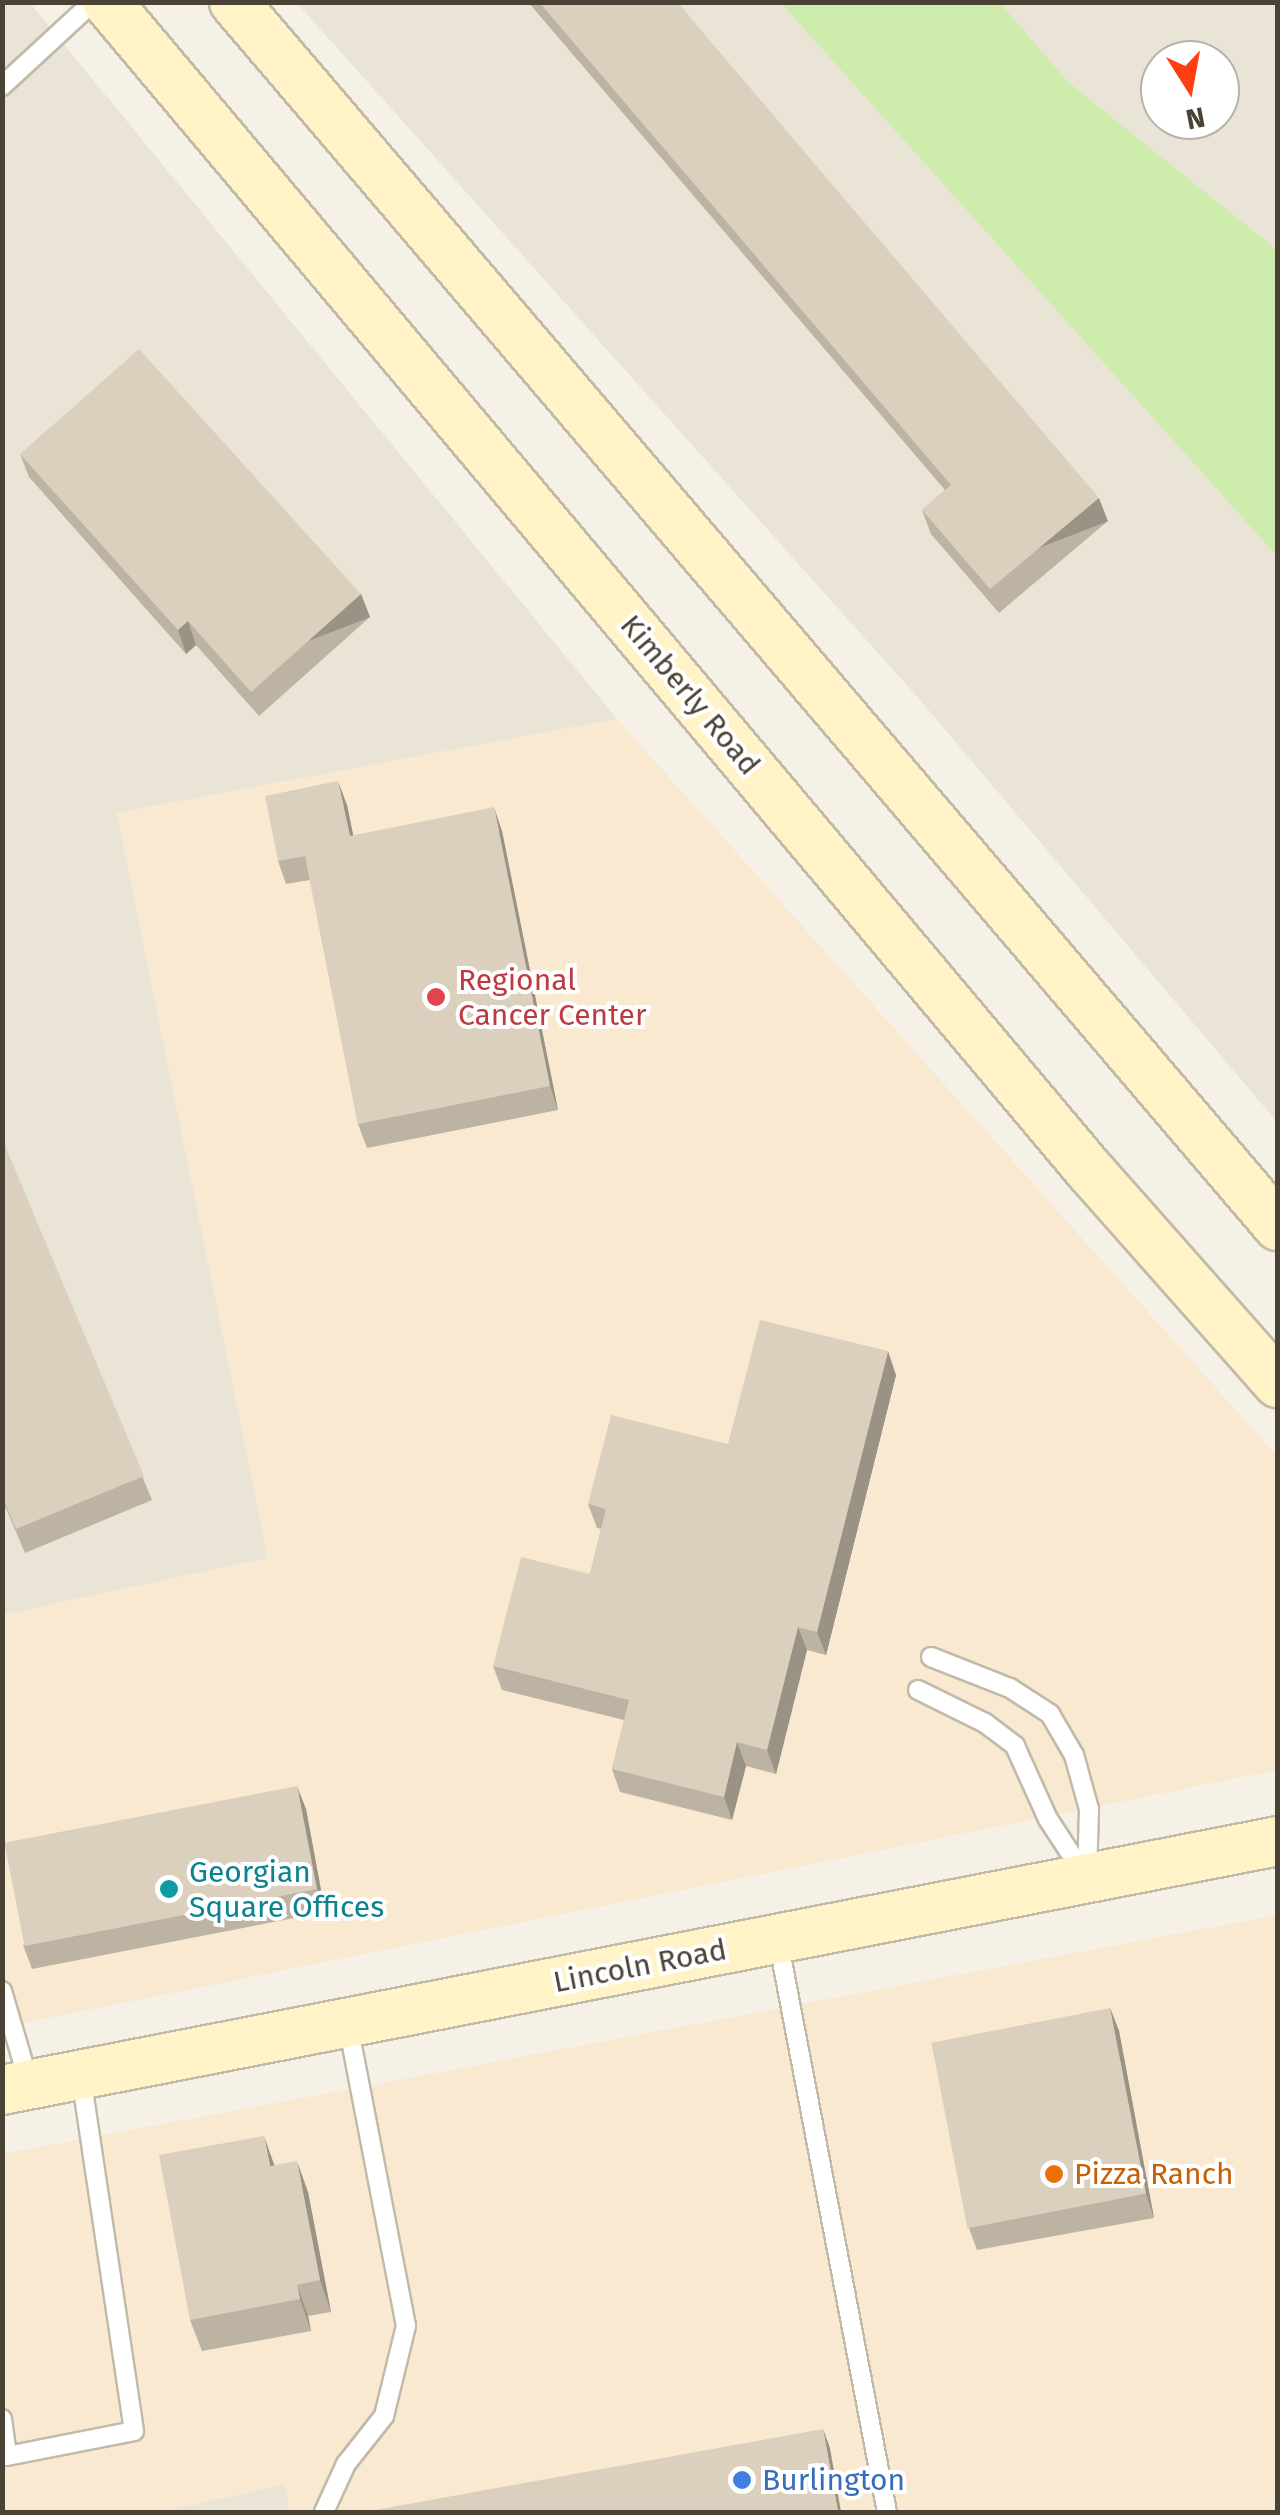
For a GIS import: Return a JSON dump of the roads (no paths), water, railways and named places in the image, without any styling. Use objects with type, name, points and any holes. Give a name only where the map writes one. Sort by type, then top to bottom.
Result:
[{"type":"main road","name":"Kimberly Road","points":[[107,2],[1090,1172],[1278,1383]]},
{"type":"main road","points":[[234,2],[1278,1226]]},
{"type":"main road","name":"Lincoln Road","points":[[16,2087],[1278,1841]]},
{"type":"lane","points":[[2,86],[93,2]]},
{"type":"lane","points":[[931,1657],[1010,1688],[1050,1714],[1074,1755],[1089,1810],[1086,1878]]},
{"type":"lane","points":[[918,1690],[985,1722],[1015,1746],[1048,1819],[1086,1878]]},
{"type":"lane","points":[[778,1940],[887,2512]]},
{"type":"lane","points":[[2,1991],[16,2087]]},
{"type":"lane","points":[[324,2512],[346,2464],[384,2416],[406,2326],[348,2024]]},
{"type":"lane","points":[[2,2419],[7,2456],[134,2431],[81,2076]]},
{"type":"place","name":"Regional Cancer Center","points":[[436,997]]},
{"type":"place","name":"Georgian Square Offices","points":[[169,1889]]},
{"type":"place","name":"Pizza Ranch","points":[[1054,2174]]},
{"type":"place","name":"Burlington","points":[[742,2480]]}]
